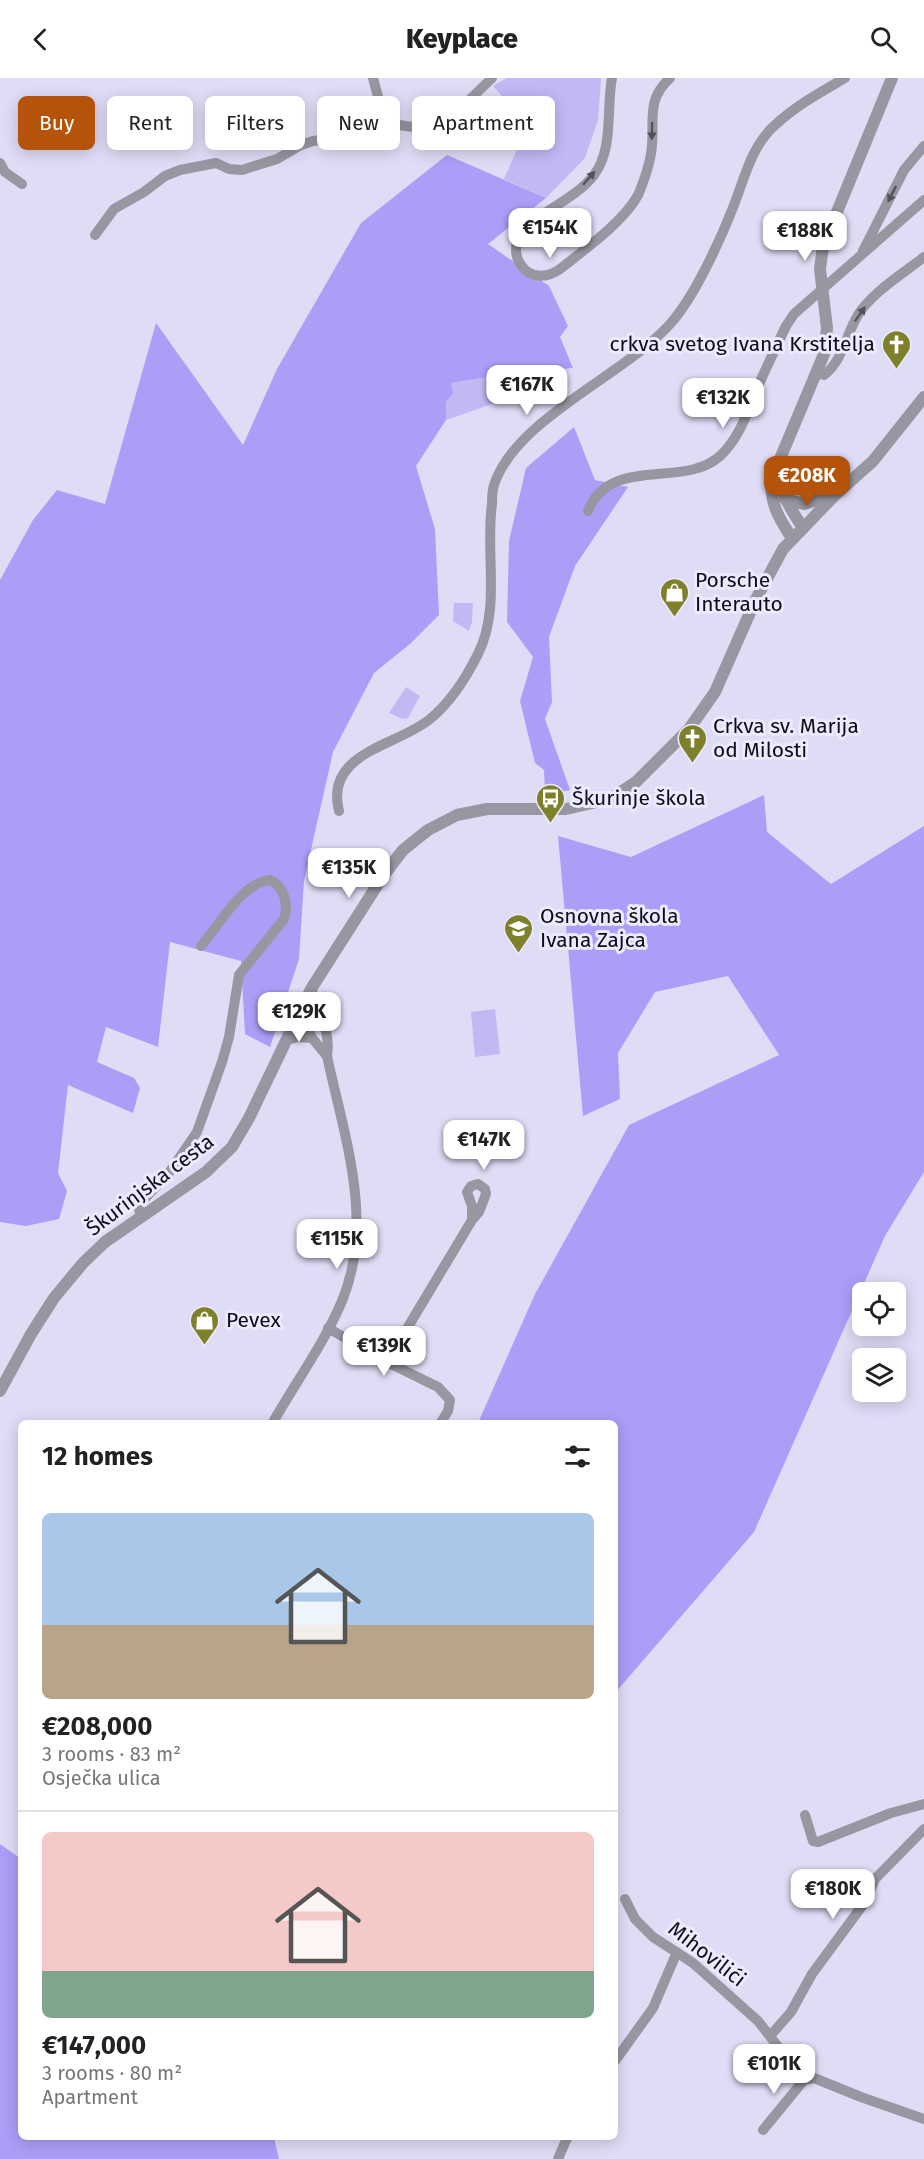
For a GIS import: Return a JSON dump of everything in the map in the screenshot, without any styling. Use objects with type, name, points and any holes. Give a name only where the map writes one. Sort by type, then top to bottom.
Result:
[{"type":"street","points":[[373,78],[378,96]]},
{"type":"street","points":[[400,125],[441,131],[449,127],[457,112],[492,78]]},
{"type":"street","points":[[612,78],[609,127],[604,154],[594,175],[572,196],[519,236],[515,250],[517,259],[522,268],[532,275],[544,276],[557,271],[598,238],[633,204],[648,169],[652,147],[655,96],[670,78]]},
{"type":"street","points":[[339,811],[336,800],[338,785],[346,771],[361,755],[400,738],[430,720],[459,688],[480,652],[488,624],[491,600],[490,520],[494,485],[508,457],[541,422],[638,354],[661,335],[685,307],[733,209],[744,173],[758,146],[774,126],[810,99],[845,78]]},
{"type":"street","points":[[792,538],[778,516],[770,491],[772,478],[824,354],[826,338],[820,261],[823,246],[892,78]]},
{"type":"street","points":[[95,234],[114,208],[144,192],[165,176],[180,170],[216,163],[229,169],[242,170],[276,159],[317,140]]},
{"type":"street","points":[[861,255],[904,170],[924,146]]},
{"type":"street","points":[[0,164],[5,172],[22,184]]},
{"type":"street","points":[[588,511],[597,494],[625,478],[702,467],[719,458],[741,428],[786,326],[794,314],[924,200]]},
{"type":"street","points":[[817,373],[824,375],[838,359],[858,314],[870,300],[924,257]]},
{"type":"street","name":"Škurinjska cesta","points":[[0,1391],[31,1334],[54,1298],[76,1270],[105,1242],[206,1172],[232,1147],[249,1118],[311,989],[383,876],[403,850],[428,830],[457,815],[488,809],[566,809],[611,798],[636,782],[689,729],[715,692],[766,578],[783,549],[835,495],[873,461],[924,398]]},
{"type":"street","points":[[779,462],[781,488],[803,528]]},
{"type":"street","points":[[785,499],[804,504],[835,495]]},
{"type":"street","points":[[141,1217],[138,1205],[166,1177],[196,1132],[229,1037],[239,975],[284,919],[287,912],[279,887],[270,880],[252,887],[243,894],[201,946]]},
{"type":"street","points":[[274,1420],[328,1328],[349,1282],[358,1226],[353,1174],[327,1056],[328,1048],[322,1016],[311,989]]},
{"type":"street","points":[[300,1011],[312,1038],[327,1056]]},
{"type":"street","points":[[285,1041],[312,1038]]},
{"type":"street","points":[[387,1362],[472,1220]]},
{"type":"street","points":[[328,1328],[443,1391],[450,1400],[448,1411],[442,1420]]},
{"type":"street","points":[[805,1815],[813,1841],[818,1842],[891,1813],[924,1804]]},
{"type":"street","points":[[770,2036],[791,2012],[812,1974],[865,1902],[875,1879],[924,1828]]},
{"type":"street","name":"Mihovilići","points":[[625,1899],[635,1919],[647,1931],[693,1962],[758,2021],[804,2080]]},
{"type":"street","points":[[618,2057],[653,2008],[677,1952]]},
{"type":"street","points":[[763,2130],[804,2080],[814,2078],[924,2119]]},
{"type":"street","points":[[558,2159],[566,2140]]},
{"type":"shaded area","points":[[507,78],[601,78],[598,120],[585,158],[546,198],[504,179],[517,150],[555,150],[555,96],[502,96],[493,86]]},
{"type":"shaded area","points":[[447,155],[546,198],[488,244],[549,286],[568,326],[560,337],[573,368],[505,374],[451,383],[453,393],[446,402],[446,420],[416,466],[435,529],[439,615],[410,644],[374,673],[333,752],[304,881],[299,959],[270,1047],[245,1034],[241,961],[170,942],[158,1047],[106,1027],[97,1062],[134,1078],[140,1088],[133,1113],[68,1085],[58,1173],[67,1191],[59,1219],[26,1226],[0,1222],[0,580],[33,520],[57,490],[105,504],[156,323],[243,445],[277,369],[361,223]]},
{"type":"shaded area","points":[[505,374],[509,398],[446,420],[446,402],[451,383]]},
{"type":"shaded area","points":[[574,427],[595,480],[628,487],[575,566],[549,637],[552,702],[545,719],[570,790],[545,795],[544,770],[535,763],[520,701],[533,657],[507,622],[509,541],[526,468]]},
{"type":"shaded area","points":[[454,603],[473,603],[469,631],[453,621]]},
{"type":"shaded area","points":[[406,687],[420,696],[408,718],[402,719],[389,713]]},
{"type":"shaded area","points":[[764,795],[767,832],[831,884],[924,826],[924,1172],[885,1236],[865,1282],[852,1282],[852,1311],[754,1532],[618,1690],[618,1420],[479,1420],[535,1294],[629,1125],[779,1055],[728,976],[655,992],[618,1053],[620,1099],[583,1116],[558,836],[631,857]]},
{"type":"shaded area","points":[[495,1009],[500,1054],[475,1057],[471,1012]]},
{"type":"shaded area","points":[[0,1844],[18,1857],[18,2140],[274,2140],[279,2159],[0,2159]]},
{"type":"place","name":"crkva svetog Ivana Krstitelja","points":[[896,370]]},
{"type":"place","name":"Porsche Interauto","points":[[674,618]]},
{"type":"place","name":"Crkva sv. Marija od Milosti","points":[[692,764]]},
{"type":"place","name":"Škurinje škola","points":[[551,824]]},
{"type":"place","name":"Osnovna škola Ivana Zajca","points":[[519,954]]},
{"type":"place","name":"Pevex","points":[[205,1346]]}]
